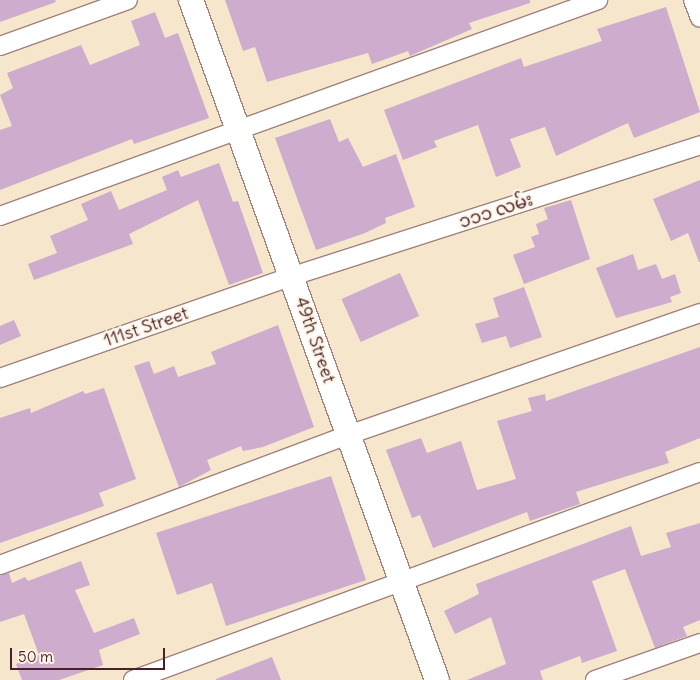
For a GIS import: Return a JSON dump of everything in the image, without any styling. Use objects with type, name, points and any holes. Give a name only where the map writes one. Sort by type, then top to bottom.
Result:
[{"type":"main road","name":"49th Street","points":[[191,0],[293,276],[436,680]]},
{"type":"street","points":[[0,46],[128,0]]},
{"type":"street","points":[[0,216],[238,128],[598,0]]},
{"type":"street","points":[[694,0],[700,18]]},
{"type":"street","name":"၁၁၁ လမ်း","points":[[293,276],[700,145]]},
{"type":"street","name":"111st Street","points":[[0,378],[293,276]]},
{"type":"street","points":[[0,565],[348,435],[700,313]]},
{"type":"street","points":[[133,680],[402,583],[700,472]]},
{"type":"street","points":[[595,680],[700,643]]},
{"type":"building","points":[[0,0],[55,0],[56,2],[0,22]]},
{"type":"building","points":[[225,0],[530,0],[530,3],[469,23],[472,29],[410,56],[408,51],[372,64],[368,53],[267,82],[255,47],[243,51]]},
{"type":"building","points":[[666,7],[700,112],[634,138],[628,123],[556,156],[545,127],[510,139],[521,167],[496,177],[478,125],[434,141],[437,147],[403,160],[384,110],[521,58],[524,67],[602,41],[597,29]]},
{"type":"building","points":[[155,12],[165,38],[178,33],[209,118],[134,144],[132,139],[0,190],[0,130],[12,126],[0,95],[13,88],[7,73],[81,45],[90,65],[140,45],[131,21]]},
{"type":"building","points":[[330,119],[339,142],[348,138],[363,167],[396,154],[415,207],[385,218],[386,223],[365,233],[316,250],[275,138]]},
{"type":"building","points":[[219,163],[233,202],[238,201],[263,273],[229,285],[198,200],[129,234],[133,244],[34,280],[28,264],[57,253],[50,236],[88,220],[81,204],[111,191],[119,210],[167,190],[162,177],[178,170],[181,177]]},
{"type":"building","points":[[700,180],[699,262],[688,233],[671,241],[653,199]]},
{"type":"building","points":[[571,200],[590,259],[524,284],[513,255],[535,247],[531,237],[539,234],[536,224],[548,219],[544,208]]},
{"type":"building","points":[[633,254],[638,270],[656,264],[662,279],[675,274],[681,293],[670,297],[672,302],[616,318],[596,268]]},
{"type":"building","points":[[400,273],[419,316],[361,342],[342,299]]},
{"type":"building","points":[[524,287],[542,337],[510,348],[506,336],[482,343],[475,324],[499,317],[493,298]]},
{"type":"building","points":[[14,320],[21,336],[0,345],[0,326]]},
{"type":"building","points":[[278,325],[314,427],[263,447],[243,451],[241,446],[207,460],[211,470],[179,487],[134,366],[149,361],[154,374],[174,366],[178,377],[216,364],[211,352]]},
{"type":"building","points":[[700,347],[700,438],[665,452],[669,463],[576,492],[580,504],[530,521],[527,512],[433,548],[420,515],[412,518],[386,450],[421,438],[427,453],[461,441],[477,490],[516,479],[497,421],[532,411],[528,398],[545,394],[546,401]]},
{"type":"building","points":[[104,388],[136,479],[99,493],[104,506],[0,543],[0,418],[30,408],[31,413],[83,391],[85,394]]},
{"type":"building","points":[[331,476],[366,580],[226,626],[212,583],[177,595],[156,533]]},
{"type":"building","points":[[700,523],[700,620],[683,627],[687,636],[655,648],[625,569],[592,581],[617,651],[582,663],[580,656],[540,671],[543,680],[467,680],[506,664],[491,617],[455,634],[444,611],[479,594],[476,584],[631,526],[641,556],[671,547],[666,533]]},
{"type":"building","points":[[81,561],[90,585],[75,590],[94,633],[134,618],[140,634],[99,650],[103,665],[59,680],[22,680],[16,664],[39,655],[24,614],[0,622],[0,575],[9,573],[12,583],[25,577],[28,581]]},
{"type":"building","points":[[272,657],[281,680],[216,680],[216,679]]}]
